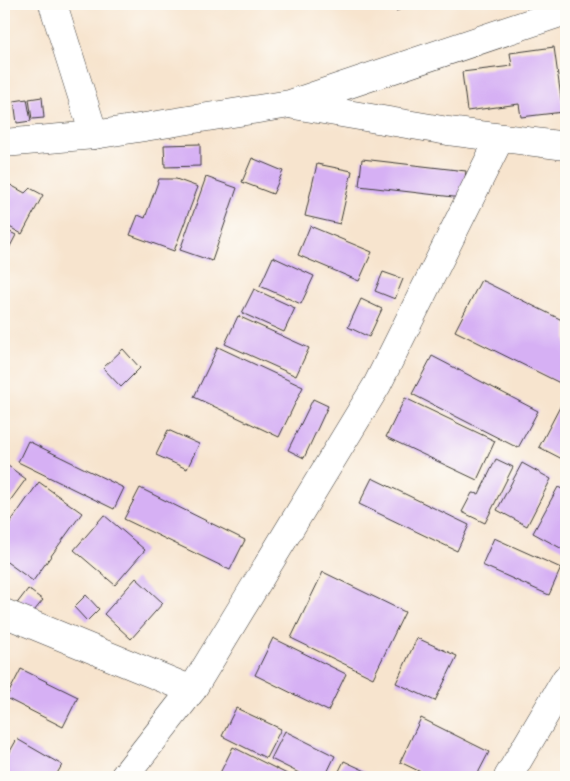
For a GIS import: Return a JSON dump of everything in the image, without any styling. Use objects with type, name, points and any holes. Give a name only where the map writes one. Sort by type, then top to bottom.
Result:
[{"type":"street","points":[[53,4],[94,134]]},
{"type":"street","points":[[4,143],[94,134],[290,104],[566,11]]},
{"type":"street","points":[[290,104],[448,132],[566,146]]},
{"type":"street","points":[[124,777],[192,690],[377,385],[500,138]]},
{"type":"street","points":[[4,613],[192,690]]},
{"type":"street","points":[[508,777],[566,679]]},
{"type":"building","points":[[394,4],[416,4],[396,11]]},
{"type":"building","points":[[554,47],[563,112],[521,117],[519,104],[467,111],[462,72],[512,66],[510,53]]},
{"type":"building","points":[[42,97],[44,118],[32,119],[29,99]]},
{"type":"building","points":[[27,99],[31,121],[17,123],[14,101]]},
{"type":"building","points":[[200,144],[200,166],[165,167],[164,145]]},
{"type":"building","points":[[252,158],[283,171],[273,194],[242,182]]},
{"type":"building","points":[[362,159],[466,171],[462,198],[359,186]]},
{"type":"building","points":[[317,164],[352,171],[340,224],[305,216]]},
{"type":"building","points":[[206,177],[237,188],[212,261],[180,250]]},
{"type":"building","points":[[159,179],[176,179],[198,187],[174,251],[130,235],[138,215],[145,218]]},
{"type":"building","points":[[5,182],[25,193],[30,188],[43,195],[22,234],[4,224]]},
{"type":"building","points":[[310,226],[372,252],[359,281],[298,255]]},
{"type":"building","points":[[4,229],[16,235],[4,258]]},
{"type":"building","points":[[273,257],[314,276],[301,304],[260,286]]},
{"type":"building","points":[[383,272],[403,279],[395,299],[375,291]]},
{"type":"building","points":[[481,280],[566,322],[566,377],[562,384],[455,331]]},
{"type":"building","points":[[254,289],[295,308],[284,332],[242,313]]},
{"type":"building","points":[[361,299],[382,309],[369,337],[348,327]]},
{"type":"building","points":[[238,316],[309,348],[296,376],[225,344]]},
{"type":"building","points":[[218,347],[303,387],[279,437],[194,397]]},
{"type":"building","points":[[123,349],[140,368],[121,387],[103,368]]},
{"type":"building","points":[[432,356],[538,411],[518,448],[412,394]]},
{"type":"building","points":[[405,398],[495,441],[477,480],[386,437]]},
{"type":"building","points":[[313,399],[328,406],[304,458],[288,450]]},
{"type":"building","points":[[561,405],[566,407],[566,461],[539,447]]},
{"type":"building","points":[[168,430],[199,444],[187,469],[156,455]]},
{"type":"building","points":[[28,441],[124,488],[114,509],[18,462]]},
{"type":"building","points":[[496,459],[513,467],[485,523],[462,512],[472,493],[479,494]]},
{"type":"building","points":[[4,463],[26,479],[4,509]]},
{"type":"building","points":[[522,463],[551,479],[527,526],[497,510]]},
{"type":"building","points":[[372,478],[469,525],[457,551],[359,504]]},
{"type":"building","points":[[39,482],[82,513],[33,581],[4,560],[4,531]]},
{"type":"building","points":[[558,487],[566,491],[566,551],[533,533]]},
{"type":"building","points":[[140,488],[245,540],[230,570],[124,519]]},
{"type":"building","points":[[104,515],[145,550],[115,585],[74,550]]},
{"type":"building","points":[[494,538],[561,568],[549,595],[482,565]]},
{"type":"building","points":[[323,572],[405,612],[373,678],[291,638]]},
{"type":"building","points":[[136,578],[163,603],[131,639],[104,614]]},
{"type":"building","points":[[28,589],[43,600],[26,621],[12,610]]},
{"type":"building","points":[[86,595],[99,609],[87,621],[74,607]]},
{"type":"building","points":[[273,638],[346,674],[328,711],[255,675]]},
{"type":"building","points":[[417,638],[457,656],[435,701],[396,683]]},
{"type":"building","points":[[21,669],[78,697],[63,727],[6,698]]},
{"type":"building","points":[[236,708],[281,729],[266,758],[222,736]]},
{"type":"building","points":[[421,718],[489,752],[476,777],[431,777],[400,762]]},
{"type":"building","points":[[285,731],[335,756],[325,777],[307,777],[271,759]]},
{"type":"building","points":[[17,739],[62,765],[55,777],[4,777],[4,762]]},
{"type":"building","points":[[233,747],[293,777],[218,777]]},
{"type":"building","points":[[344,761],[372,774],[370,777],[336,777]]}]
